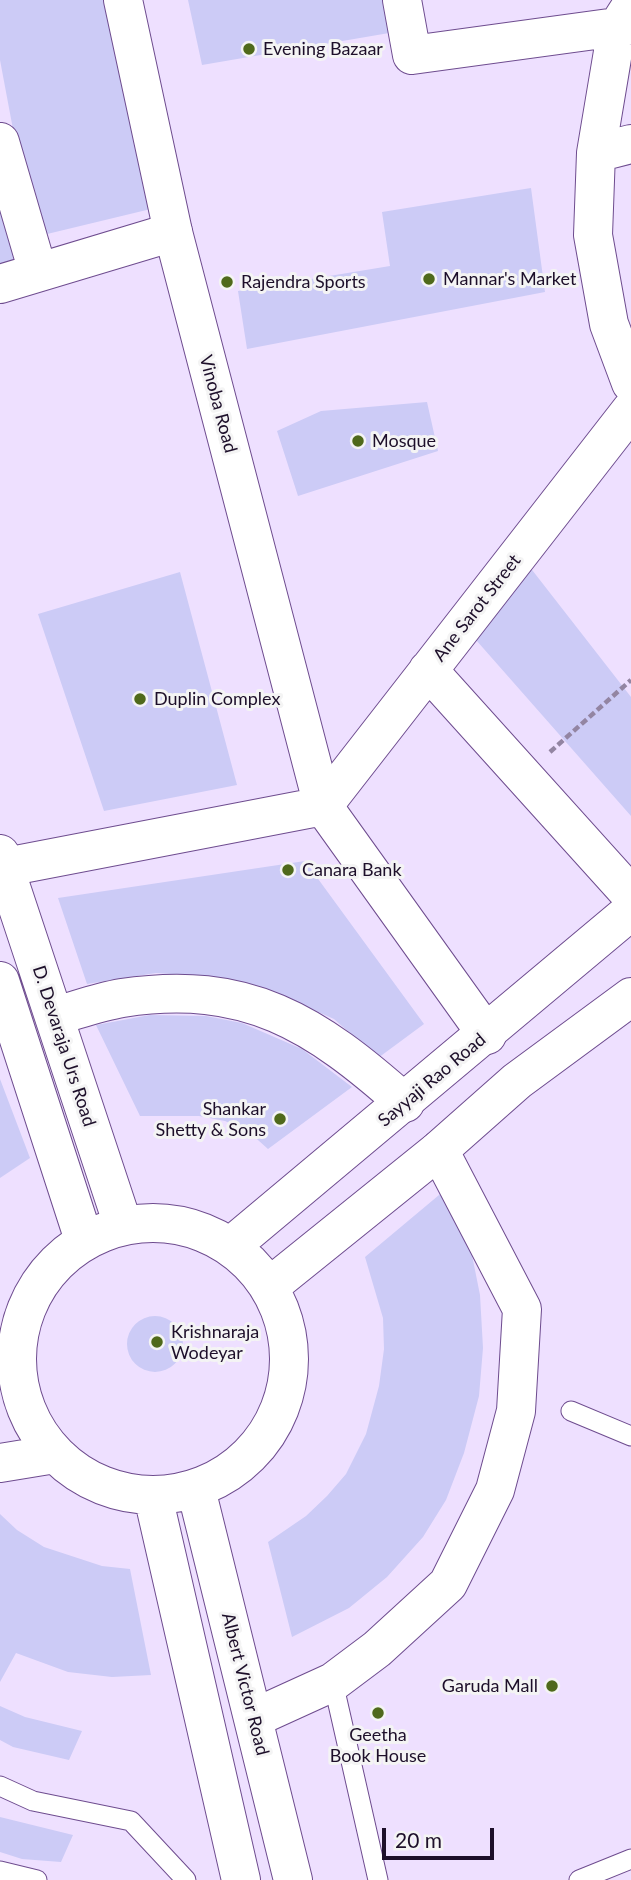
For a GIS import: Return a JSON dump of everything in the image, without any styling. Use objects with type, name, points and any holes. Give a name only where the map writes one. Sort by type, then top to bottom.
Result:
[{"type":"street","name":"Vinoba Road","points":[[122,0],[173,232],[323,806]]},
{"type":"street","points":[[402,0],[412,55],[623,15],[614,148],[593,235],[609,324],[631,383]]},
{"type":"street","points":[[0,142],[38,272]]},
{"type":"street","points":[[0,284],[173,232]]},
{"type":"street","name":"Ane Sarot Street","points":[[323,806],[631,410]]},
{"type":"street","points":[[428,670],[631,895]]},
{"type":"street","points":[[3,860],[323,806],[486,1035]]},
{"type":"street","name":"D. Devaraja Urs Road","points":[[3,860],[122,1224]]},
{"type":"street","name":"Sayyaji Rao Road","points":[[231,1246],[631,911]]},
{"type":"street","points":[[0,981],[8,1035],[84,1240]]},
{"type":"street","points":[[55,1016],[120,999],[178,992],[229,998],[293,1019],[346,1052],[405,1103]]},
{"type":"street","points":[[269,1287],[439,1150],[517,1081],[631,997]]},
{"type":"street","points":[[254,1718],[333,1682],[377,1649],[448,1584],[495,1490],[516,1411],[522,1309],[439,1150]]},
{"type":"street","points":[[160,1222],[197,1229],[231,1246],[252,1264],[269,1287],[285,1325],[287,1339],[289,1366],[281,1406],[261,1443],[232,1471],[196,1489],[153,1496],[117,1491],[84,1477],[14,1419],[18,1337],[29,1298],[52,1265],[84,1240],[122,1224],[160,1222]]},
{"type":"street","points":[[0,1463],[55,1454]]},
{"type":"street","name":"Albert Victor Road","points":[[196,1489],[293,1880]]},
{"type":"street","points":[[153,1496],[241,1880]]},
{"type":"lane","points":[[571,1411],[631,1436]]},
{"type":"lane","points":[[333,1682],[378,1880]]},
{"type":"lane","points":[[0,1786],[33,1801],[131,1821],[186,1880]]},
{"type":"lane","points":[[579,1880],[631,1860]]},
{"type":"lane","points":[[0,1871],[37,1880]]},
{"type":"path","points":[[524,776],[631,680]]},
{"type":"building","points":[[0,0],[116,0],[159,207],[43,235],[21,172],[0,60]]},
{"type":"building","name":"Evening Bazaar","points":[[188,0],[389,0],[395,32],[202,65]]},
{"type":"building","name":"Mannar's Market","points":[[531,188],[545,292],[247,349],[238,291],[390,266],[382,212]]},
{"type":"building","points":[[0,192],[20,262],[0,268]]},
{"type":"building","name":"Mosque","points":[[427,402],[438,451],[298,496],[277,431],[321,411]]},
{"type":"building","points":[[529,566],[631,697],[631,816],[454,615]]},
{"type":"building","name":"Duplin Complex","points":[[180,572],[237,785],[104,811],[38,614]]},
{"type":"building","points":[[305,861],[424,1024],[378,1058],[334,1019],[277,994],[215,977],[156,973],[87,984],[58,898]]},
{"type":"building","points":[[150,1015],[206,1016],[242,1023],[302,1049],[352,1087],[268,1149],[249,1132],[225,1121],[199,1116],[140,1116],[96,1025]]},
{"type":"building","points":[[0,1079],[30,1158],[0,1178]]},
{"type":"building","points":[[445,1190],[472,1255],[480,1295],[483,1348],[479,1396],[464,1453],[446,1500],[423,1537],[387,1577],[349,1608],[292,1637],[268,1542],[306,1516],[327,1496],[346,1474],[366,1434],[379,1386],[384,1349],[383,1318],[365,1257]]},
{"type":"building","points":[[155,1316],[166,1318],[175,1324],[181,1333],[181,1355],[175,1364],[166,1370],[155,1372],[144,1370],[135,1364],[129,1355],[127,1344],[129,1333],[135,1324],[144,1318]]},
{"type":"building","points":[[0,1514],[17,1530],[44,1547],[102,1566],[130,1569],[151,1675],[112,1677],[68,1672],[16,1653],[0,1682]]},
{"type":"building","points":[[0,1706],[25,1717],[82,1731],[69,1760],[13,1747],[0,1740]]},
{"type":"building","points":[[0,1817],[73,1835],[61,1862],[22,1859],[0,1852]]},
{"type":"place","name":"Evening Bazaar","points":[[249,49]]},
{"type":"place","name":"Mannar's Market","points":[[429,279]]},
{"type":"place","name":"Rajendra Sports","points":[[227,282]]},
{"type":"place","name":"Mosque","points":[[358,441]]},
{"type":"place","name":"Duplin Complex","points":[[140,699]]},
{"type":"place","name":"Canara Bank","points":[[288,870]]},
{"type":"place","name":"Shankar Shetty & Sons","points":[[280,1119]]},
{"type":"place","name":"Krishnaraja Wodeyar","points":[[157,1342]]},
{"type":"place","name":"Garuda Mall","points":[[552,1686]]},
{"type":"place","name":"Geetha Book House","points":[[378,1713]]}]
